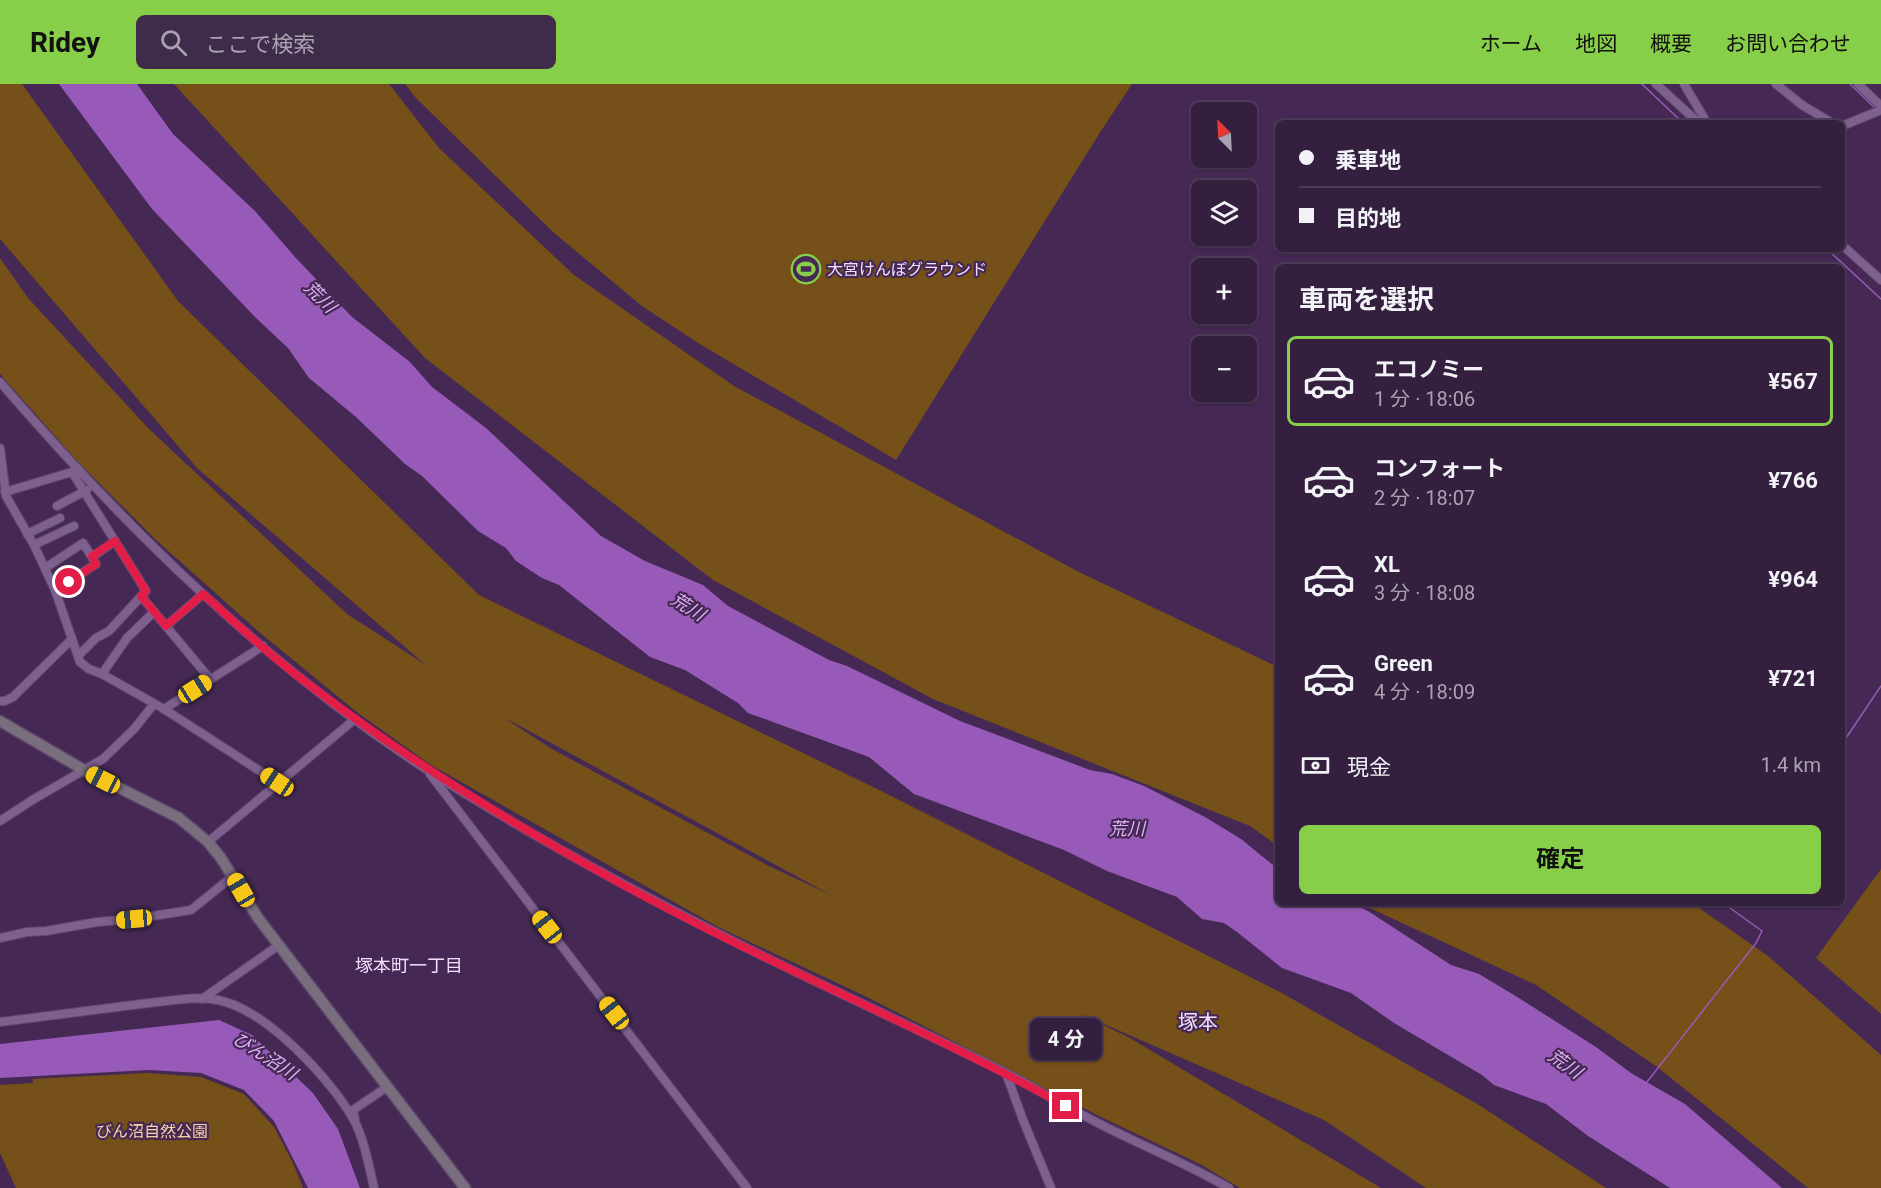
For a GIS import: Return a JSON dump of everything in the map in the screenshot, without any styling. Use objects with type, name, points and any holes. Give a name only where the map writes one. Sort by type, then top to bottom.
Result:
[{"type":"street","points":[[1656,84],[1696,120]]},
{"type":"street","points":[[1684,84],[1705,120]]},
{"type":"street","points":[[1776,84],[1802,105],[1827,120]]},
{"type":"street","points":[[1845,125],[1878,110],[1858,84]]},
{"type":"street","points":[[1845,248],[1881,280]]},
{"type":"street","points":[[0,382],[74,470],[203,594],[307,683],[428,770],[610,878],[750,950],[1006,1073],[1094,1121],[1229,1188]]},
{"type":"street","points":[[0,449],[5,492],[55,590],[80,662],[164,709],[277,782]]},
{"type":"street","points":[[74,470],[84,492],[146,591],[109,631],[96,638],[78,656]]},
{"type":"street","points":[[5,492],[74,470]]},
{"type":"street","points":[[57,506],[94,487]]},
{"type":"street","points":[[27,534],[60,518]]},
{"type":"street","points":[[34,545],[74,526]]},
{"type":"street","points":[[92,556],[115,541]]},
{"type":"street","points":[[45,568],[83,543],[96,564],[55,590]]},
{"type":"street","points":[[166,626],[203,594]]},
{"type":"street","points":[[141,596],[210,679]]},
{"type":"street","points":[[102,674],[127,638],[154,612]]},
{"type":"street","points":[[0,701],[13,697],[72,639]]},
{"type":"street","points":[[164,709],[263,646]]},
{"type":"street","points":[[0,821],[104,759],[154,705]]},
{"type":"street","points":[[208,842],[277,782],[356,719]]},
{"type":"street","points":[[0,722],[84,770],[179,818],[208,842],[233,876],[258,918],[462,1187]]},
{"type":"street","points":[[428,770],[747,1188]]},
{"type":"street","points":[[0,938],[27,932],[191,910],[233,876]]},
{"type":"street","points":[[202,999],[279,945]]},
{"type":"street","points":[[0,1022],[168,1001],[218,1000],[249,1012],[272,1028],[334,1089],[356,1124]]},
{"type":"street","points":[[1006,1073],[1051,1188]]},
{"type":"street","points":[[374,1188],[353,1110],[387,1087]]},
{"type":"street","points":[[1208,1188],[1217,1181]]},
{"type":"green space","points":[[0,84],[22,84],[178,301],[479,595],[877,789],[1280,992],[1479,1105],[1606,1188],[1426,1188],[1324,1120],[1074,1011],[1130,1038],[1381,1188],[1240,1188],[1200,1164],[1103,1118],[867,997],[720,928],[431,765],[358,713],[259,632],[156,540],[79,463],[0,374],[0,258],[28,298],[149,429],[347,614],[426,665],[197,468],[0,239]],"holes":[[[507,719],[831,895],[769,866],[552,749]]]},
{"type":"green space","points":[[174,84],[389,84],[439,148],[574,275],[734,386],[1077,571],[1275,666],[1275,844],[1250,826],[933,699],[713,580],[425,358]]},
{"type":"green space","name":"大宮けんぽグラウンド","points":[[405,84],[1132,84],[896,460],[698,343],[642,306],[553,232],[415,97]]},
{"type":"green space","points":[[1881,869],[1881,1014],[1816,958]]},
{"type":"green space","points":[[1365,906],[1696,906],[1768,956],[1881,1055],[1881,1188],[1808,1188],[1656,1066],[1536,985]]},
{"type":"green space","name":"びん沼自然公園","points":[[148,1073],[201,1077],[244,1094],[274,1127],[303,1188],[16,1188],[0,1153],[0,1085],[33,1083],[33,1079]]},
{"type":"water","name":"荒川","points":[[59,84],[137,84],[173,134],[255,211],[352,317],[410,362],[432,387],[486,428],[601,536],[645,561],[703,585],[728,606],[829,660],[847,666],[960,721],[1090,770],[1112,774],[1144,786],[1205,817],[1241,839],[1275,867],[1275,906],[1357,906],[1368,911],[1451,965],[1479,974],[1514,995],[1596,1047],[1631,1073],[1685,1104],[1782,1188],[1670,1188],[1588,1136],[1546,1104],[1494,1085],[1482,1075],[1394,1023],[1351,993],[1282,968],[1224,923],[1202,919],[1177,897],[1107,871],[1064,850],[914,794],[869,757],[748,713],[738,703],[685,670],[650,657],[559,585],[542,578],[516,561],[506,548],[478,531],[422,476],[405,464],[356,417],[309,378],[288,348],[256,318],[152,209]]},
{"type":"water","name":"びん沼川","points":[[219,1020],[252,1035],[313,1093],[338,1129],[360,1188],[308,1188],[274,1121],[244,1090],[201,1073],[149,1070],[0,1078],[0,1044]]},
{"type":"waterway","points":[[1642,84],[1680,120]]},
{"type":"waterway","points":[[1850,84],[1875,108]]},
{"type":"waterway","points":[[1830,252],[1843,264]]},
{"type":"waterway","points":[[1845,266],[1881,299]]},
{"type":"waterway","points":[[1845,740],[1881,686]]},
{"type":"waterway","points":[[1647,1082],[1756,943],[1762,931],[1730,908],[1732,906]]},
{"type":"place","name":"大宮けんぽグラウンド","points":[[806,269]]},
{"type":"district","name":"塚本町一丁目","points":[[409,966]]},
{"type":"district","name":"塚本","points":[[1198,1022]]},
{"type":"route","points":[[69,582],[96,564],[92,556],[115,541],[146,591],[141,596],[166,626],[203,594],[297,676],[339,707],[428,770],[518,825],[610,878],[684,916],[1006,1073],[1066,1106]]}]
